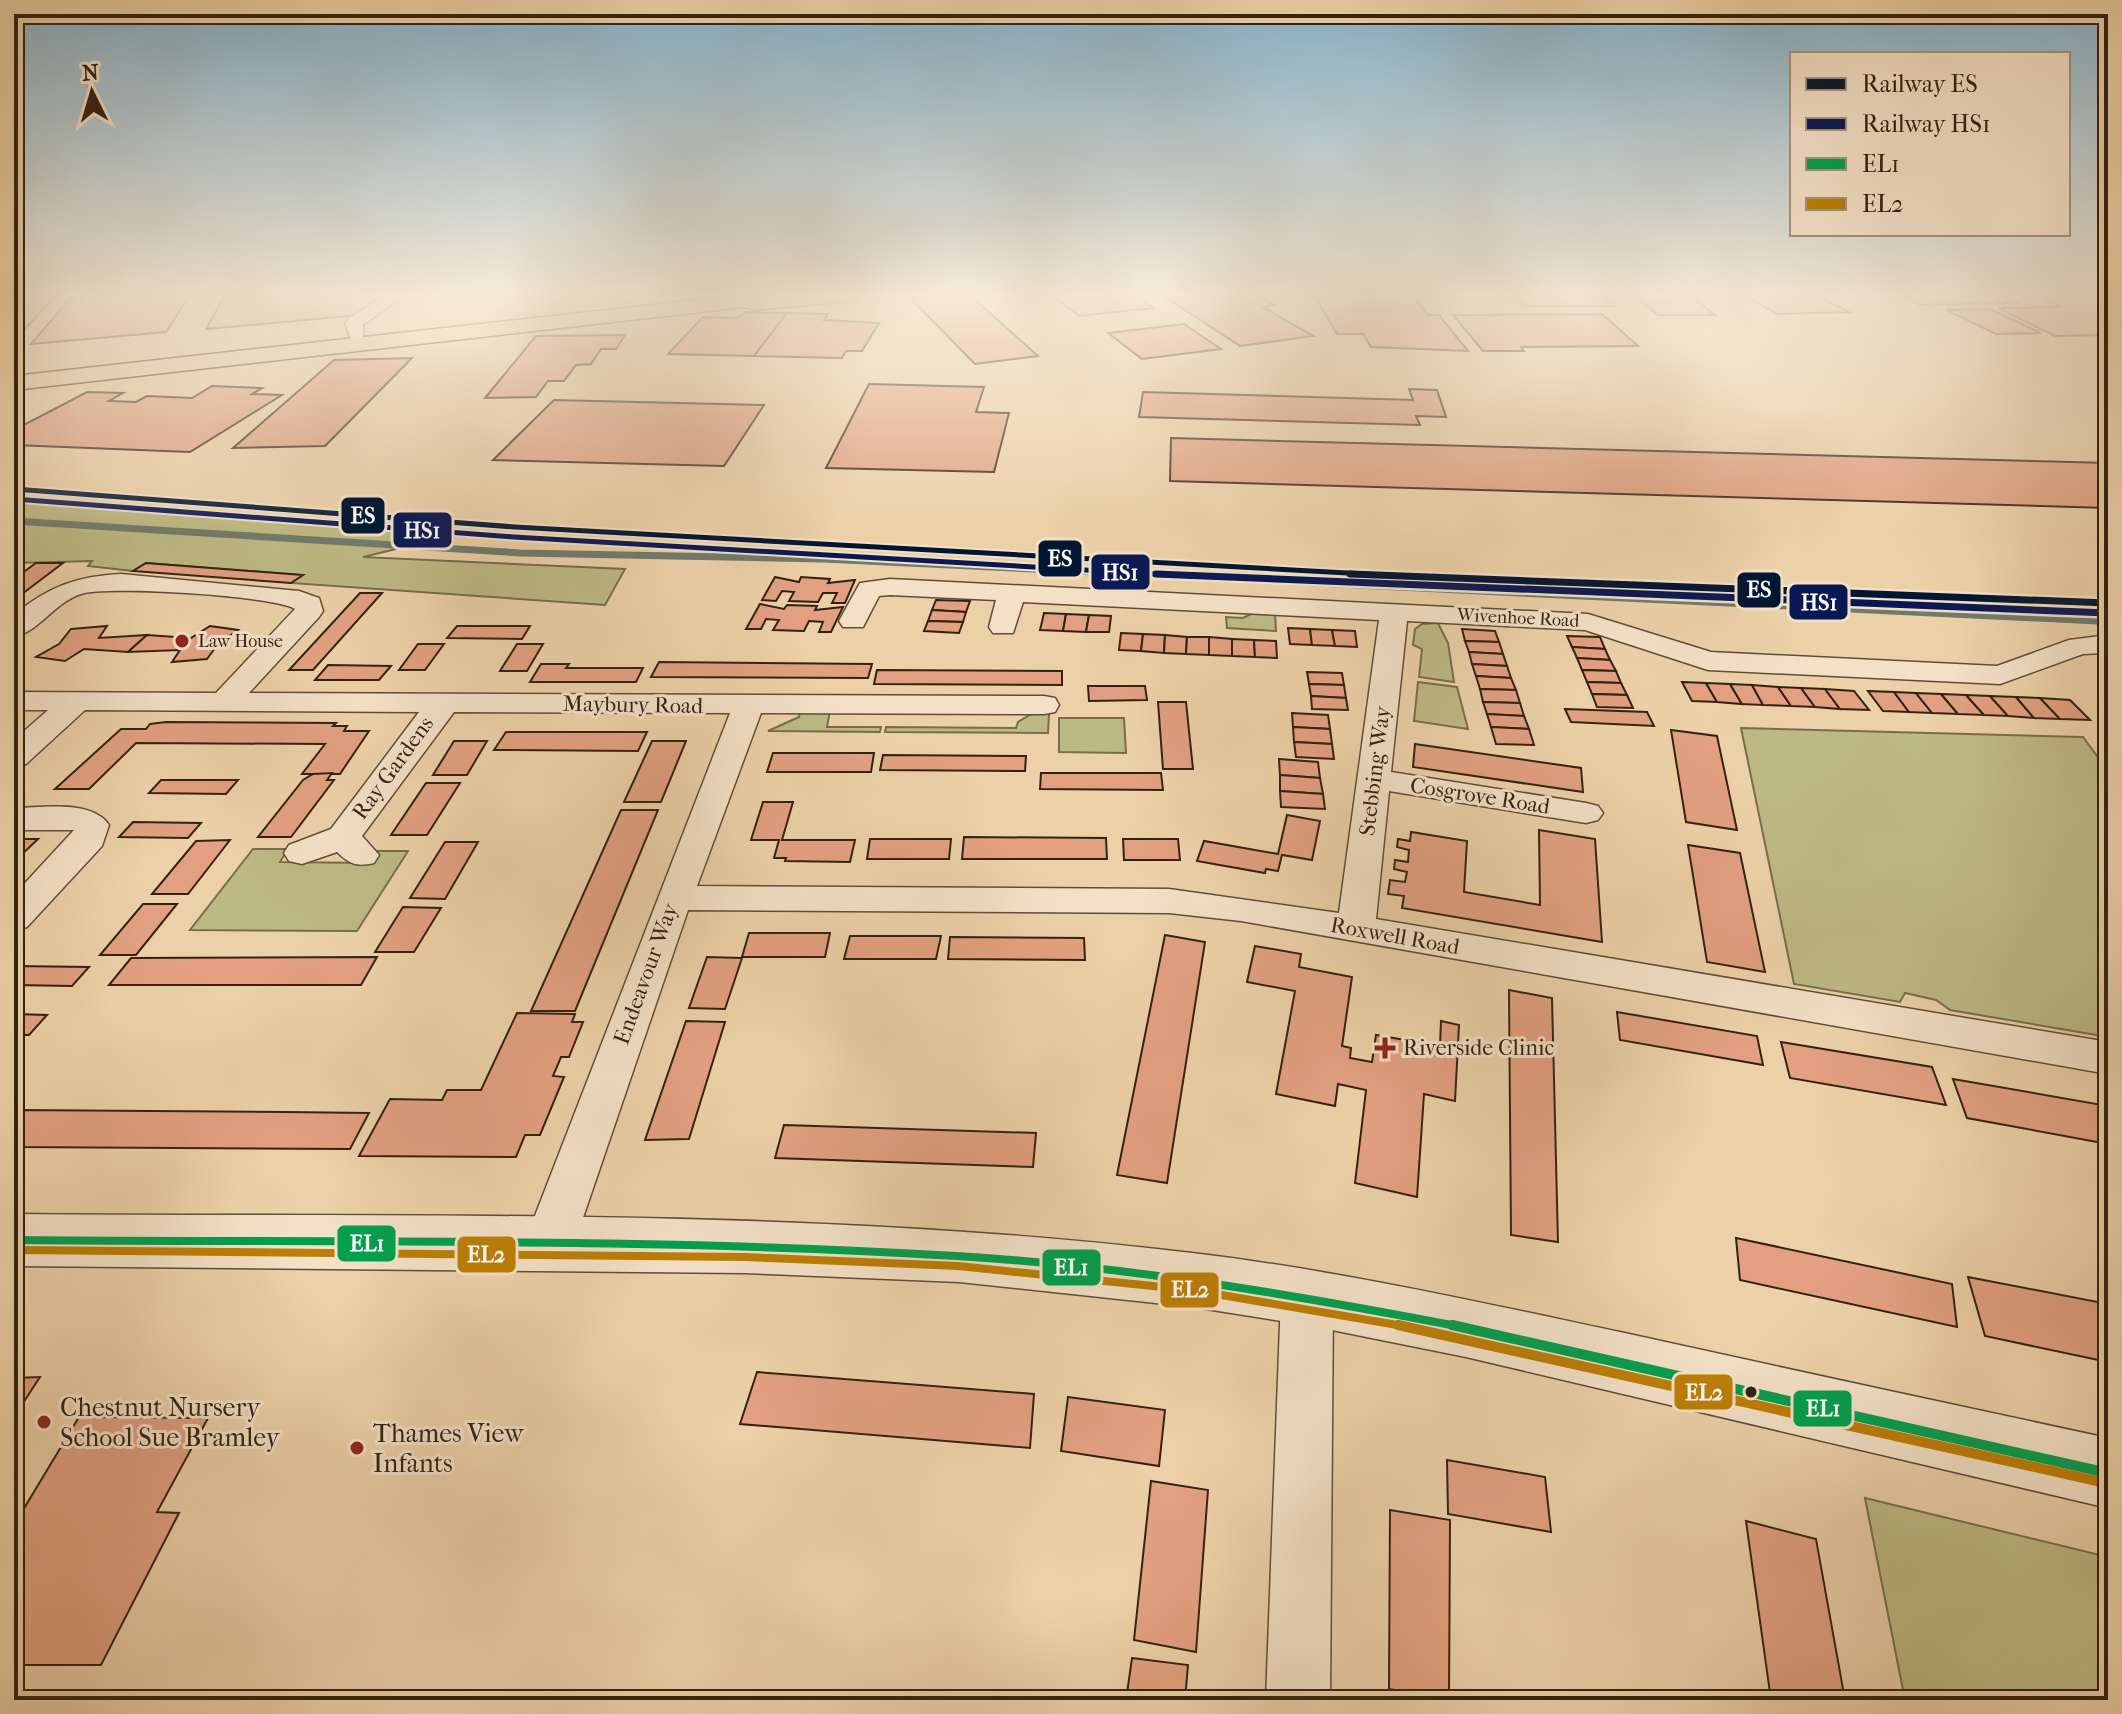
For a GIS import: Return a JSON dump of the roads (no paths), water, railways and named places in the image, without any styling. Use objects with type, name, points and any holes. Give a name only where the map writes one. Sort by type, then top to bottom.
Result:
[{"type":"highway","points":[[14,383],[87,375]]},
{"type":"street","points":[[14,629],[58,594],[75,587],[111,581],[299,599],[309,604],[309,611],[223,703]]},
{"type":"street","name":"Wivenhoe Road","points":[[853,621],[867,592],[874,588],[1012,592],[1588,622],[1708,661],[2000,675],[2079,646],[2108,644]]},
{"type":"street","points":[[1003,627],[1012,592]]},
{"type":"street","name":"Stebbing Way","points":[[1356,930],[1394,611]]},
{"type":"street","name":"Maybury Road","points":[[14,701],[1044,705]]},
{"type":"street","points":[[14,757],[77,701]]},
{"type":"street","name":"Ray Gardens","points":[[302,853],[352,846],[437,709],[447,703]]},
{"type":"street","name":"Endeavour Way","points":[[549,1244],[674,898],[748,706]]},
{"type":"street","name":"Cosgrove Road","points":[[1375,779],[1586,813]]},
{"type":"street","points":[[14,819],[76,819],[92,825],[90,838],[14,918]]},
{"type":"street","name":"Roxwell Road","points":[[674,898],[1169,901],[2108,1058]]},
{"type":"street","points":[[14,1240],[744,1247],[959,1256],[1193,1280],[1307,1297],[1466,1328],[2108,1473]]},
{"type":"street","points":[[1298,1700],[1307,1297]]},
{"type":"waterway","points":[[14,521],[520,553],[824,559],[1181,576]]},
{"type":"waterway","points":[[1140,574],[2108,621]]},
{"type":"rail line","name":"ES","points":[[14,489],[515,527],[1290,572],[2108,603]]},
{"type":"rail line","name":"HS1","points":[[14,499],[514,537],[1289,582],[2108,613]]},
{"type":"place","name":"Law House","points":[[182,641]]},
{"type":"place","name":"Riverside Clinic","points":[[1385,1048]]},
{"type":"place","name":"Chestnut Nursery School Sue Bramley","points":[[44,1422]]},
{"type":"place","name":"Thames View Infants","points":[[357,1448]]}]
